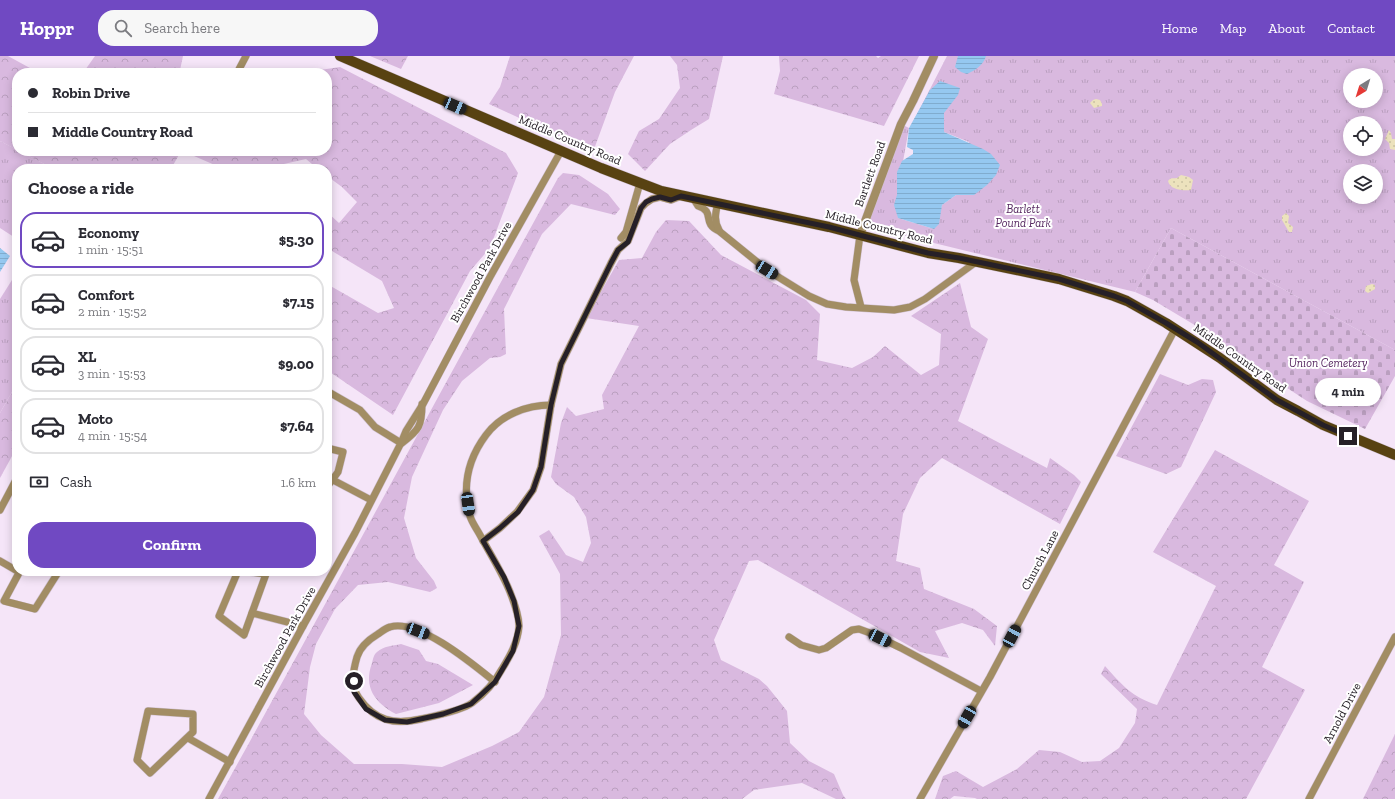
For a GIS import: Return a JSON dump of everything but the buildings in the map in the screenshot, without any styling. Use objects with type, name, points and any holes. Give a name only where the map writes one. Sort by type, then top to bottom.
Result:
[{"type":"main road","name":"Middle Country Road","points":[[340,56],[601,168],[661,191],[860,234],[911,249],[1059,279],[1097,290],[1127,301],[1175,329],[1220,358],[1277,400],[1323,425],[1395,455]]},
{"type":"street","points":[[240,68],[246,56]]},
{"type":"street","name":"Bartlett Road","points":[[861,307],[854,280],[860,234],[901,124],[934,56]]},
{"type":"street","name":"Birchwood Park Drive","points":[[332,574],[401,443],[402,431],[406,423],[411,415],[422,404],[490,277],[561,151]]},
{"type":"street","points":[[483,541],[518,512],[533,490],[541,467],[551,405],[561,364],[618,250],[621,231],[625,221],[631,213],[640,183]]},
{"type":"street","points":[[618,250],[628,242],[641,208],[646,202],[660,197],[671,200],[681,196]]},
{"type":"street","points":[[693,198],[698,206],[704,208],[707,212],[708,222],[711,226],[767,270],[809,296],[827,304],[846,307],[894,310],[910,307],[925,299],[976,262]]},
{"type":"street","points":[[718,203],[715,216],[719,231]]},
{"type":"street","name":"Church Lane","points":[[920,799],[982,692],[1175,329]]},
{"type":"street","points":[[332,394],[360,410],[375,427],[401,443]]},
{"type":"street","name":"Birchwood Park Drive","points":[[401,443],[415,433],[422,420],[422,404]]},
{"type":"street","points":[[495,682],[467,659],[429,635],[407,626],[390,627],[370,638],[359,650],[353,670],[354,692],[366,709],[385,720],[407,722],[443,714],[471,704],[495,682],[513,651],[519,626],[514,601],[504,577],[470,517],[467,491],[470,465],[479,445],[493,425],[516,412],[536,405],[551,405]]},
{"type":"street","points":[[332,449],[343,452],[338,472],[333,480],[371,500]]},
{"type":"street","points":[[0,510],[12,487]]},
{"type":"street","points":[[0,561],[12,568]]},
{"type":"street","points":[[18,576],[4,601],[35,608],[56,576]]},
{"type":"street","points":[[238,576],[220,616],[244,635],[265,576]]},
{"type":"street","name":"Birchwood Park Drive","points":[[209,799],[331,576]]},
{"type":"street","points":[[252,613],[303,626]]},
{"type":"street","points":[[789,637],[801,645],[819,650],[826,648],[852,630],[859,629],[870,632],[982,692]]},
{"type":"street","name":"Arnold Drive","points":[[1309,799],[1395,636]]},
{"type":"street","points":[[148,711],[193,714],[194,732],[188,738],[150,773],[137,760],[148,711]]},
{"type":"street","points":[[188,738],[230,762]]},
{"type":"green space","points":[[0,56],[8,56],[30,68],[12,68],[12,147],[0,141]]},
{"type":"green space","points":[[95,56],[183,56],[180,68],[87,68]]},
{"type":"green space","points":[[370,56],[408,56],[401,69]]},
{"type":"green space","points":[[510,56],[634,56],[615,92],[593,152],[489,104],[500,87]]},
{"type":"green space","points":[[670,56],[723,56],[709,119],[670,144],[645,171],[628,154],[639,131],[659,119],[680,88],[677,65]]},
{"type":"green space","points":[[779,56],[876,56],[878,58],[881,56],[919,56],[884,126],[774,94],[780,71]]},
{"type":"green space","name":"Barlett Pound Park","points":[[947,56],[1395,56],[1395,350],[1171,228],[1135,292],[864,226],[901,124],[909,128],[897,195],[898,218],[934,229],[942,205],[956,195],[974,195],[969,142],[913,122]]},
{"type":"green space","points":[[340,67],[506,153],[518,173],[490,248],[470,271],[393,415],[332,373],[332,287],[378,313],[394,308],[382,281],[332,251],[332,217],[339,223],[357,202],[332,180],[332,164],[312,164],[306,159],[284,164],[212,164],[194,156],[332,156],[332,68]]},
{"type":"green space","points":[[0,141],[12,147],[12,156],[29,156],[44,164],[12,164],[12,236],[0,228]]},
{"type":"green space","points":[[29,156],[178,156],[174,164],[44,164]]},
{"type":"green space","points":[[563,173],[579,175],[608,194],[620,209],[615,215],[571,204],[542,234],[504,309],[506,354],[500,357],[490,358],[462,381],[443,410],[412,477],[404,518],[416,558],[434,581],[437,588],[430,592],[388,582],[358,585],[335,609],[316,644],[310,667],[304,714],[321,735],[354,764],[402,764],[442,767],[492,746],[519,732],[544,697],[561,635],[560,574],[539,536],[549,530],[566,555],[583,562],[591,543],[586,517],[574,497],[556,484],[551,477],[561,423],[567,407],[576,416],[604,409],[602,395],[639,326],[586,318],[619,260],[642,258],[656,232],[666,220],[689,221],[721,255],[806,300],[820,314],[817,360],[852,368],[873,357],[885,346],[921,375],[939,365],[941,334],[911,316],[960,283],[971,327],[988,339],[958,421],[1047,468],[1050,458],[1074,475],[1081,482],[1060,524],[942,458],[920,478],[903,514],[896,561],[920,568],[924,589],[974,609],[997,626],[995,646],[983,630],[962,623],[935,631],[949,658],[920,652],[758,560],[749,561],[714,640],[721,660],[759,679],[767,686],[787,711],[790,743],[809,761],[834,774],[846,799],[836,799],[802,783],[754,790],[742,799],[218,799],[558,178]]},
{"type":"green space","name":"Union Cemetery","points":[[1171,228],[1395,350],[1395,376],[1365,429],[1307,401],[1193,324],[1153,300],[1135,292]]},
{"type":"green space","points":[[12,280],[12,392],[0,413],[0,299]]},
{"type":"green space","points":[[1160,374],[1188,385],[1202,379],[1213,380],[1216,392],[1181,467],[1166,474],[1116,456]]},
{"type":"green space","points":[[12,392],[12,456],[0,478],[0,413]]},
{"type":"green space","points":[[1215,450],[1309,501],[1274,565],[1304,582],[1262,667],[1305,690],[1246,799],[977,799],[954,796],[950,799],[935,799],[943,776],[956,771],[983,787],[1017,769],[1039,750],[1060,752],[1082,762],[1100,761],[1119,748],[1135,723],[1137,709],[1101,674],[1105,666],[1128,690],[1148,702],[1157,705],[1216,586],[1153,552]]},
{"type":"green space","points":[[401,644],[419,650],[426,661],[438,664],[473,685],[439,703],[396,714],[382,705],[377,699],[370,687],[369,680],[376,653],[385,647]]},
{"type":"green space","points":[[1395,734],[1395,799],[1363,799]]},
{"type":"sand","points":[[1096,99],[1100,100],[1102,106],[1094,108],[1090,103]]},
{"type":"sand","points":[[1389,130],[1392,139],[1395,139],[1395,150],[1390,149],[1389,143],[1385,139]]},
{"type":"sand","points":[[1181,175],[1189,177],[1193,180],[1191,190],[1177,189],[1169,184],[1169,180],[1177,178]]},
{"type":"sand","points":[[1286,213],[1289,216],[1288,223],[1293,227],[1292,232],[1289,232],[1282,220],[1282,216]]},
{"type":"sand","points":[[1372,284],[1375,285],[1375,289],[1368,293],[1365,291],[1366,286]]},
{"type":"water","points":[[958,56],[986,56],[981,65],[967,74],[961,72],[955,67]]},
{"type":"water","points":[[940,81],[960,88],[958,95],[944,113],[944,132],[983,149],[991,154],[1000,165],[996,175],[987,185],[974,195],[956,195],[942,205],[939,224],[934,229],[898,218],[894,205],[897,195],[897,172],[902,161],[913,154],[913,150],[907,147],[909,128],[930,90]]},
{"type":"water","points":[[0,248],[10,256],[0,272]]},
{"type":"route","points":[[354,681],[354,692],[366,709],[385,720],[407,722],[443,714],[471,704],[495,682],[513,651],[519,626],[514,601],[504,577],[483,541],[518,512],[533,490],[541,467],[551,405],[561,364],[618,250],[628,242],[641,208],[646,202],[660,197],[671,200],[681,196],[740,208],[860,234],[928,253],[1059,279],[1097,290],[1127,301],[1166,323],[1197,342],[1277,400],[1323,425],[1348,436]]}]
